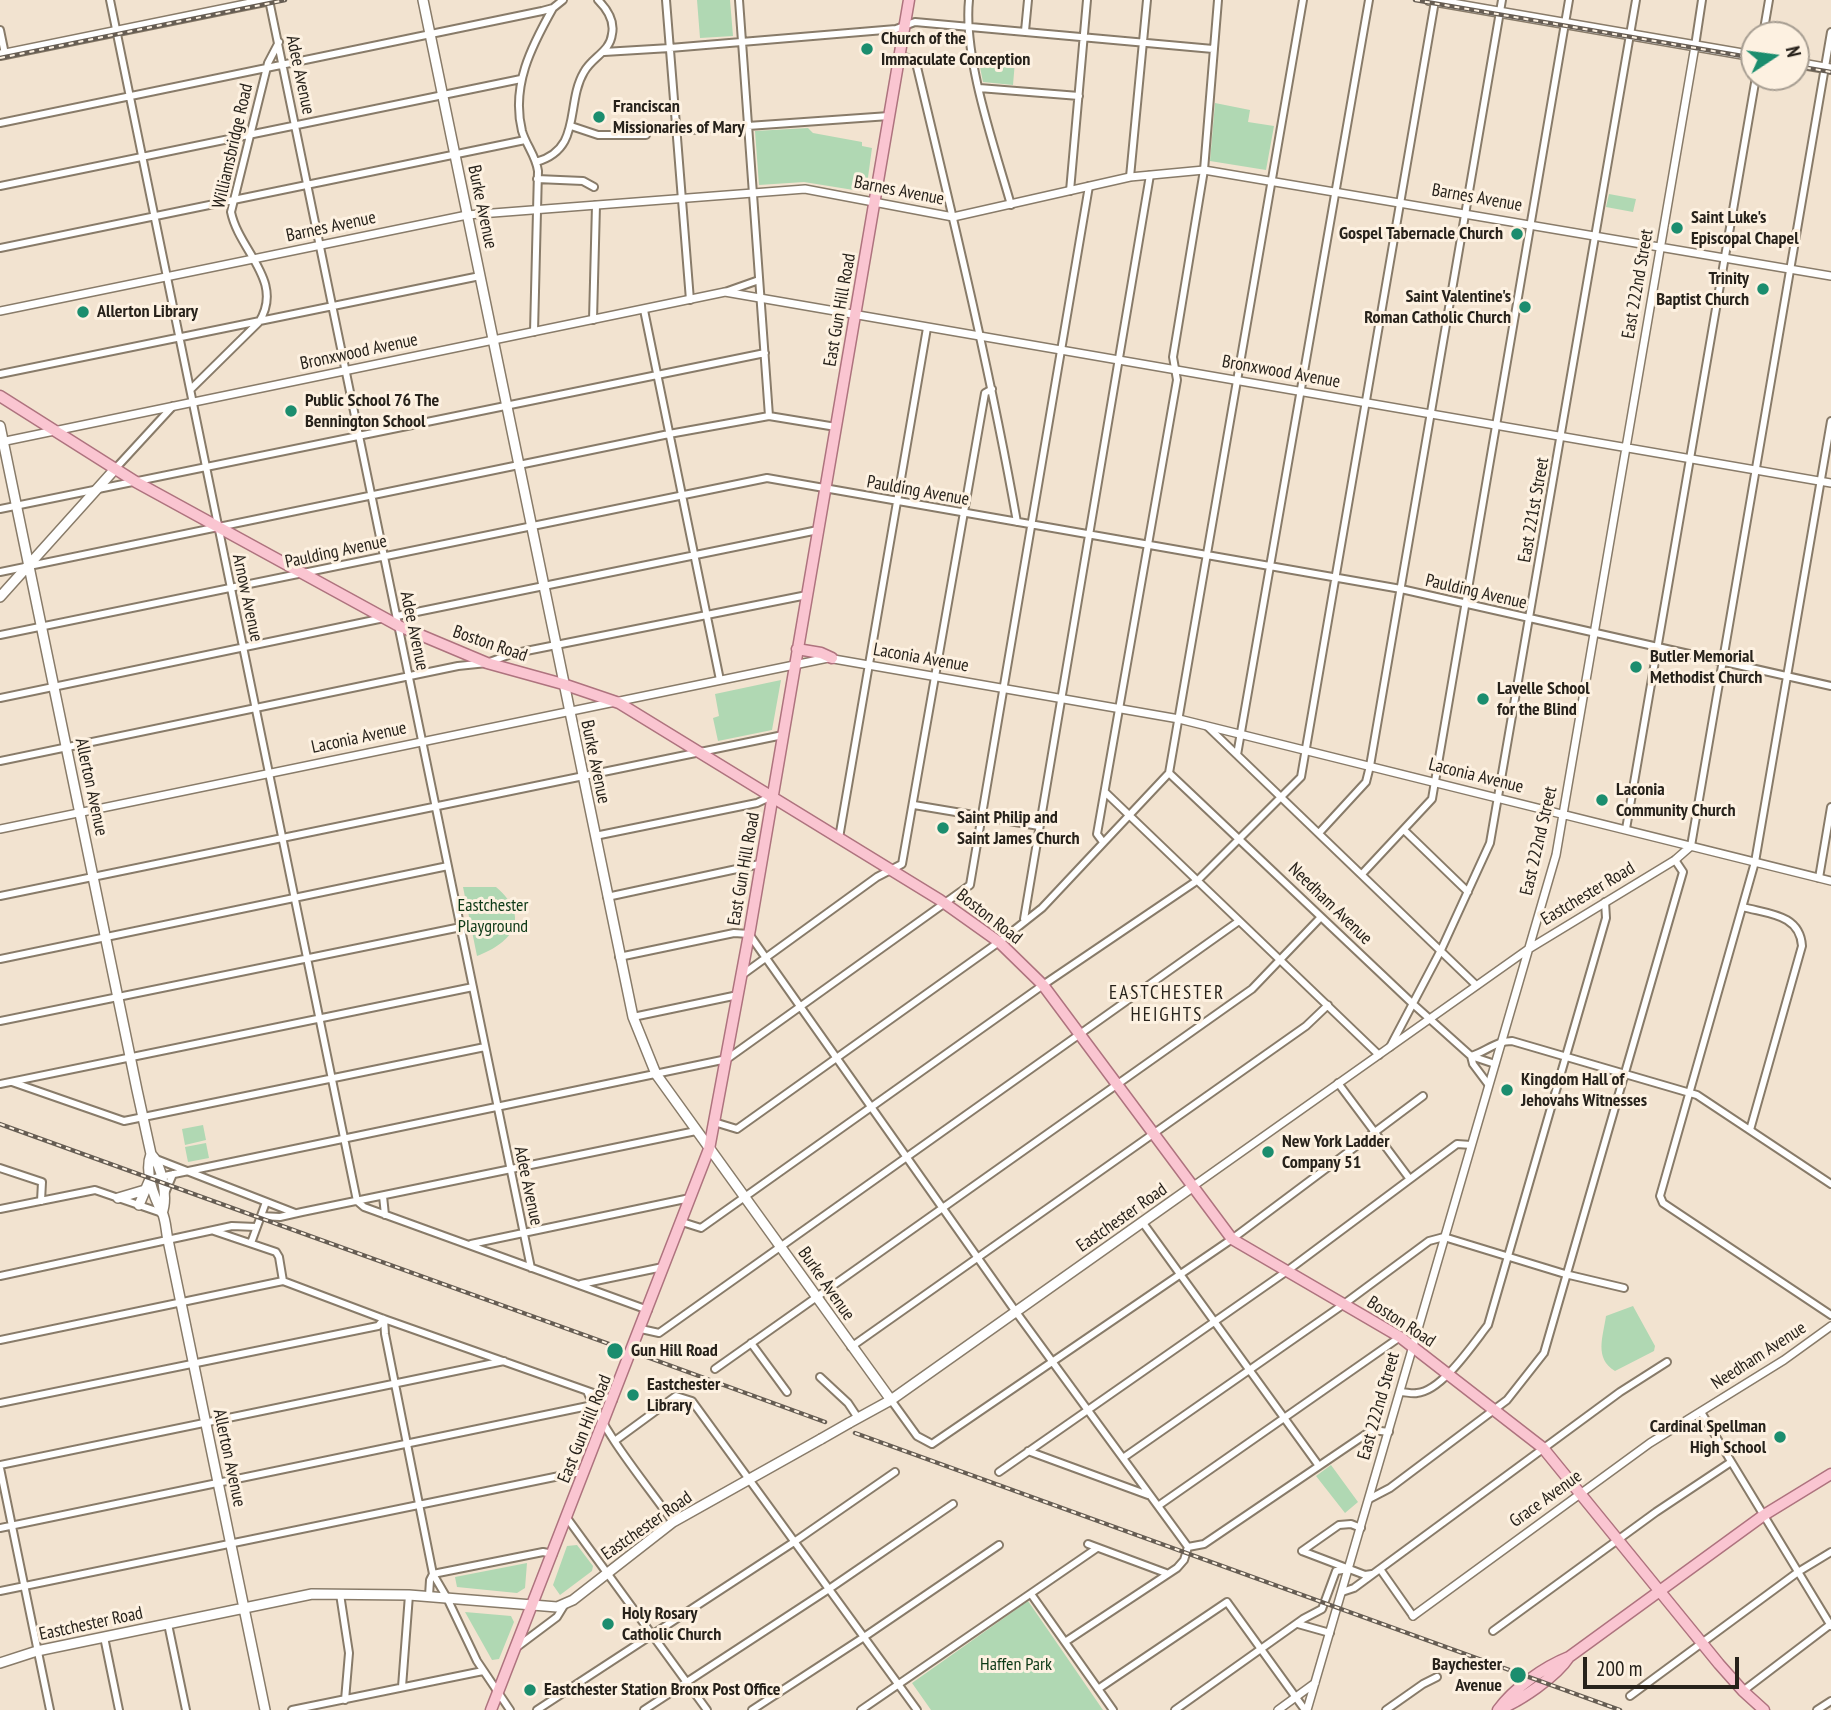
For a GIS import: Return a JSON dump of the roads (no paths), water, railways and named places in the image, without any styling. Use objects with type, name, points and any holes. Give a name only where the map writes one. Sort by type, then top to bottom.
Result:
[{"type":"main road","points":[[3,55],[269,0]]},
{"type":"main road","name":"Burke Avenue","points":[[423,0],[633,1017],[656,1074],[891,1400]]},
{"type":"main road","name":"East Gun Hill Road","points":[[491,1710],[709,1149],[742,975],[909,0]]},
{"type":"main road","points":[[1432,1],[1740,54]]},
{"type":"main road","points":[[1810,66],[1828,69]]},
{"type":"main road","name":"Boston Road","points":[[0,396],[136,482],[384,618],[398,621],[487,663],[619,703],[891,869],[999,942],[1043,985],[1232,1239],[1400,1337],[1543,1448],[1743,1691],[1762,1709]]},
{"type":"main road","name":"Allerton Avenue","points":[[0,426],[143,1117],[164,1195],[165,1206],[162,1213]]},
{"type":"main road","points":[[0,597],[115,469]]},
{"type":"main road","points":[[797,649],[821,653],[832,658]]},
{"type":"main road","name":"Allerton Avenue","points":[[154,1157],[148,1161],[150,1179],[168,1240],[265,1710]]},
{"type":"main road","points":[[139,1205],[150,1179]]},
{"type":"main road","name":"Eastchester Road","points":[[0,1663],[37,1651],[312,1594],[409,1595],[551,1607],[565,1604],[673,1522],[891,1400],[1192,1187]]},
{"type":"main road","points":[[118,1198],[145,1190]]},
{"type":"main road","points":[[1569,1657],[1561,1668],[1510,1705],[1498,1710],[1506,1699],[1556,1662],[1569,1657],[1764,1516],[1831,1474]]},
{"type":"street","name":"Arnow Avenue","points":[[110,0],[357,1201]]},
{"type":"street","name":"Adee Avenue","points":[[269,0],[531,1268]]},
{"type":"street","points":[[0,123],[430,35],[553,8],[563,0]]},
{"type":"street","points":[[536,162],[557,152],[565,141],[582,75],[591,61],[604,52],[611,39],[613,25],[609,14],[598,0]]},
{"type":"street","points":[[666,0],[690,300]]},
{"type":"street","points":[[739,0],[769,416]]},
{"type":"street","points":[[969,0],[968,26],[979,88],[1011,205]]},
{"type":"street","points":[[1025,31],[1028,0]]},
{"type":"street","points":[[1070,191],[1087,0]]},
{"type":"street","points":[[1130,177],[1147,0]]},
{"type":"street","points":[[1103,842],[1097,834],[1177,380],[1173,357],[1204,170],[1218,0]]},
{"type":"street","points":[[714,1122],[737,1129],[999,942],[1024,919],[1042,908],[1170,773],[1303,0]]},
{"type":"street","points":[[1237,755],[1369,0]]},
{"type":"street","points":[[1319,833],[1366,782],[1370,766],[1502,0]]},
{"type":"street","points":[[1362,874],[1431,801],[1569,0]]},
{"type":"street","name":"East 221st Street","points":[[1390,1047],[1441,950],[1490,843],[1636,0]]},
{"type":"street","name":"East 222nd Street","points":[[1306,1710],[1556,855],[1702,0]]},
{"type":"street","points":[[1765,21],[1769,0]]},
{"type":"street","points":[[682,1222],[701,1228],[1043,985],[1198,880],[1301,777],[1401,202],[1432,1]]},
{"type":"street","points":[[534,332],[536,162],[525,140],[518,106],[521,79],[553,8]]},
{"type":"street","points":[[604,52],[896,29],[915,22],[1213,49]]},
{"type":"street","points":[[0,30],[3,55]]},
{"type":"street","points":[[1690,846],[1790,269],[1828,69],[1831,32]]},
{"type":"street","name":"Williamsbridge Road","points":[[259,321],[267,309],[268,298],[262,275],[233,224],[231,212],[267,68],[279,42]]},
{"type":"street","points":[[900,56],[913,59],[917,67],[981,337],[1017,522]]},
{"type":"street","points":[[0,186],[521,79]]},
{"type":"street","points":[[979,88],[1079,96]]},
{"type":"street","points":[[1626,830],[1754,91]]},
{"type":"street","points":[[677,131],[890,116]]},
{"type":"street","points":[[571,125],[598,135],[646,135]]},
{"type":"street","points":[[0,248],[525,140]]},
{"type":"street","name":"Barnes Avenue","points":[[0,311],[467,215],[805,189],[953,217],[1130,177],[1204,170],[1272,179],[1831,276]]},
{"type":"street","points":[[1024,919],[1150,176]]},
{"type":"street","points":[[537,180],[583,181],[594,187]]},
{"type":"street","points":[[150,1179],[726,1059],[970,885],[1089,186]]},
{"type":"street","points":[[593,320],[596,205]]},
{"type":"street","points":[[0,374],[480,275]]},
{"type":"street","name":"Bronxwood Avenue","points":[[2,441],[644,310],[725,292],[759,280]]},
{"type":"street","name":"Bronxwood Avenue","points":[[725,292],[1831,483]]},
{"type":"street","points":[[644,310],[720,680]]},
{"type":"street","points":[[191,389],[259,321]]},
{"type":"street","points":[[839,838],[927,328]]},
{"type":"street","points":[[0,509],[765,353]]},
{"type":"street","points":[[742,975],[877,877],[902,863],[985,393],[992,389]]},
{"type":"street","points":[[115,469],[173,406]]},
{"type":"street","points":[[0,572],[669,434],[769,416],[836,427]]},
{"type":"street","points":[[1831,421],[1755,862],[1660,1194],[1661,1200],[1831,1315]]},
{"type":"street","name":"Paulding Avenue","points":[[0,635],[767,478],[1401,589],[1831,686]]},
{"type":"street","points":[[398,621],[544,586],[818,530]]},
{"type":"street","points":[[0,761],[410,676],[487,663],[511,654],[807,595]]},
{"type":"street","points":[[0,698],[384,618]]},
{"type":"street","name":"Laconia Avenue","points":[[0,829],[832,658],[1206,725],[1831,881]]},
{"type":"street","points":[[1206,725],[1476,985]]},
{"type":"street","points":[[0,896],[783,735]]},
{"type":"street","name":"Needham Avenue","points":[[1170,773],[1413,1004],[1471,1056],[1495,1065]]},
{"type":"street","points":[[1105,792],[1379,1055]]},
{"type":"street","points":[[595,836],[758,803],[772,796]]},
{"type":"street","points":[[914,805],[1039,826]]},
{"type":"street","points":[[1819,878],[1831,807]]},
{"type":"street","points":[[1405,831],[1468,892]]},
{"type":"street","name":"Eastchester Road","points":[[1192,1187],[1527,950],[1675,860],[1690,846]]},
{"type":"street","points":[[1369,1499],[1390,1488],[1507,1400],[1544,1353],[1683,872],[1675,860]]},
{"type":"street","points":[[607,897],[760,864]]},
{"type":"street","points":[[0,959],[449,866]]},
{"type":"street","points":[[1401,1392],[1424,1391],[1459,1362],[1488,1325],[1606,918],[1605,902]]},
{"type":"street","points":[[1743,907],[1787,919],[1797,928],[1802,946],[1750,1129]]},
{"type":"street","points":[[715,1369],[1252,989],[1321,917]]},
{"type":"street","points":[[641,1329],[659,1333],[1239,921]]},
{"type":"street","points":[[0,1021],[461,927]]},
{"type":"street","points":[[620,957],[734,933],[749,934],[1016,1312],[1188,1547]]},
{"type":"street","points":[[0,1084],[473,987]]},
{"type":"street","points":[[633,1017],[738,995]]},
{"type":"street","points":[[852,1347],[1306,1026],[1328,1005]]},
{"type":"street","points":[[1471,1056],[1502,1041],[1512,1041],[1690,1092],[1831,1184]]},
{"type":"street","points":[[12,1082],[124,1121],[485,1047]]},
{"type":"street","name":"Needham Avenue","points":[[1471,1056],[1473,1064],[1488,1084]]},
{"type":"street","points":[[37,1077],[39,1092]]},
{"type":"street","points":[[1338,1083],[1409,1178]]},
{"type":"street","points":[[1053,1363],[1232,1239],[1423,1096]]},
{"type":"street","points":[[261,1216],[280,1217],[696,1131]]},
{"type":"street","points":[[999,1472],[1287,1271],[1457,1143],[1471,1145]]},
{"type":"street","points":[[154,1157],[297,1213]]},
{"type":"street","points":[[211,1166],[215,1180]]},
{"type":"street","points":[[0,1168],[42,1182],[41,1201]]},
{"type":"street","points":[[164,1195],[173,1174]]},
{"type":"street","points":[[0,1209],[96,1190],[162,1213]]},
{"type":"street","points":[[383,1196],[385,1215]]},
{"type":"street","points":[[468,1245],[691,1198]]},
{"type":"street","points":[[357,1201],[364,1207],[385,1215],[648,1310]]},
{"type":"street","points":[[251,1243],[266,1202]]},
{"type":"street","points":[[1143,1223],[1318,1466]]},
{"type":"street","points":[[0,1276],[232,1226],[256,1227]]},
{"type":"street","points":[[214,1231],[276,1252],[284,1281]]},
{"type":"street","points":[[1123,1458],[1344,1304],[1429,1241],[1444,1237],[1624,1288]]},
{"type":"street","points":[[496,1238],[496,1255]]},
{"type":"street","points":[[579,1284],[664,1267]]},
{"type":"street","points":[[605,1294],[606,1279]]},
{"type":"street","points":[[0,1340],[284,1281],[613,1400]]},
{"type":"street","points":[[0,1403],[375,1327],[384,1319]]},
{"type":"street","points":[[384,1319],[433,1574],[483,1671],[510,1710]]},
{"type":"street","name":"Needham Avenue","points":[[1831,1326],[1793,1355],[1701,1412],[1831,1625]]},
{"type":"street","points":[[1158,1506],[1400,1337]]},
{"type":"street","points":[[751,1343],[787,1392]]},
{"type":"street","points":[[50,1710],[0,1467],[504,1361]]},
{"type":"street","points":[[1342,1592],[1350,1591],[1620,1392],[1667,1362]]},
{"type":"street","name":"Burke Avenue","points":[[891,1400],[917,1436],[932,1444],[1053,1363]]},
{"type":"street","points":[[820,1377],[848,1403],[859,1418]]},
{"type":"street","points":[[587,1391],[604,1422],[673,1522]]},
{"type":"street","points":[[616,1440],[676,1396],[685,1398],[699,1408],[917,1710]]},
{"type":"street","points":[[0,1528],[593,1405]]},
{"type":"street","name":"Grace Avenue","points":[[1413,1616],[1650,1443],[1701,1412]]},
{"type":"street","points":[[1188,1547],[1205,1544],[1273,1500],[1371,1430],[1389,1432]]},
{"type":"street","points":[[1028,1451],[1150,1496]]},
{"type":"street","points":[[1493,1631],[1731,1462]]},
{"type":"street","points":[[537,1710],[794,1542],[895,1472]]},
{"type":"street","points":[[0,1591],[584,1473]]},
{"type":"street","points":[[644,1710],[829,1590],[953,1504]]},
{"type":"street","points":[[567,1518],[708,1710]]},
{"type":"street","points":[[1360,1528],[1351,1524],[1339,1525],[1301,1551],[1365,1575],[1377,1571]]},
{"type":"street","points":[[752,1710],[999,1545]]},
{"type":"street","points":[[1088,1545],[1166,1573]]},
{"type":"street","points":[[1065,1642],[1177,1568],[1184,1560],[1188,1547]]},
{"type":"street","points":[[860,1710],[1097,1548]]},
{"type":"street","points":[[433,1574],[543,1552],[553,1554]]},
{"type":"street","points":[[1630,1696],[1798,1572],[1831,1552]]},
{"type":"street","points":[[1175,1710],[1322,1609],[1336,1572],[1349,1569]]},
{"type":"street","points":[[1377,1571],[1413,1616]]},
{"type":"street","points":[[429,1597],[433,1574]]},
{"type":"street","points":[[340,1594],[349,1653],[345,1700]]},
{"type":"street","points":[[1031,1594],[1113,1710]]},
{"type":"street","points":[[402,1687],[409,1595]]},
{"type":"street","points":[[1098,1689],[1227,1602],[1306,1710]]},
{"type":"street","name":"Eastchester Road","points":[[516,1649],[555,1618],[565,1604]]},
{"type":"street","points":[[168,1624],[186,1710]]},
{"type":"street","points":[[1298,1624],[1330,1633]]},
{"type":"street","points":[[1743,1691],[1831,1625]]},
{"type":"street","points":[[104,1637],[119,1710]]},
{"type":"street","points":[[292,1710],[483,1671]]},
{"type":"street","points":[[1386,1710],[1437,1677]]},
{"type":"street","points":[[1278,1710],[1315,1683]]},
{"type":"street","points":[[1817,1710],[1831,1700]]},
{"type":"railway","points":[[0,58],[285,0]]},
{"type":"railway","points":[[1415,0],[1740,56]]},
{"type":"railway","points":[[1810,68],[1831,72]]},
{"type":"railway","points":[[0,1124],[612,1345]]},
{"type":"railway","points":[[644,1356],[825,1422]]},
{"type":"railway","points":[[855,1433],[1620,1710]]},
{"type":"place","name":"Church of the Immaculate Conception","points":[[867,49]]},
{"type":"place","name":"Franciscan Missionaries of Mary","points":[[599,117]]},
{"type":"place","name":"Saint Luke's Episcopal Chapel","points":[[1677,228]]},
{"type":"place","name":"Gospel Tabernacle Church","points":[[1517,234]]},
{"type":"place","name":"Trinity Baptist Church","points":[[1763,289]]},
{"type":"place","name":"Saint Valentine's Roman Catholic Church","points":[[1525,307]]},
{"type":"place","name":"Allerton Library","points":[[83,312]]},
{"type":"place","name":"Public School 76 The Bennington School","points":[[291,411]]},
{"type":"place","name":"Butler Memorial Methodist Church","points":[[1636,667]]},
{"type":"place","name":"Lavelle School for the Blind","points":[[1483,699]]},
{"type":"place","name":"Laconia Community Church","points":[[1602,800]]},
{"type":"place","name":"Saint Philip and Saint James Church","points":[[943,828]]},
{"type":"place","name":"Kingdom Hall of Jehovahs Witnesses","points":[[1507,1090]]},
{"type":"place","name":"New York Ladder Company 51","points":[[1268,1152]]},
{"type":"place","name":"Gun Hill Road","points":[[615,1351]]},
{"type":"place","name":"Eastchester Library","points":[[633,1395]]},
{"type":"place","name":"Cardinal Spellman High School","points":[[1780,1437]]},
{"type":"place","name":"Holy Rosary Catholic Church","points":[[608,1624]]},
{"type":"place","name":"Baychester Avenue","points":[[1518,1675]]},
{"type":"place","name":"Eastchester Station Bronx Post Office","points":[[530,1690]]},
{"type":"district","name":"EASTCHESTER HEIGHTS","points":[[1167,1005]]},
{"type":"park label","name":"Eastchester Playground","points":[[493,916]]},
{"type":"park label","name":"Haffen Park","points":[[1016,1665]]}]
